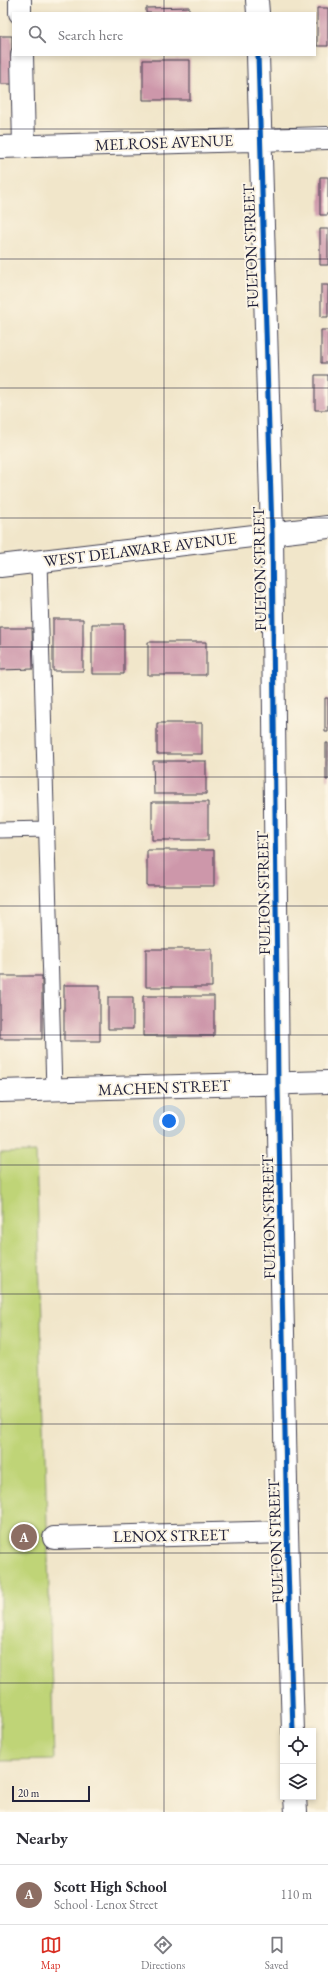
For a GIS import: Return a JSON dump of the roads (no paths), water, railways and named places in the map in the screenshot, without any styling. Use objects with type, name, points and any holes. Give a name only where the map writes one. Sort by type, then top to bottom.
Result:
[{"type":"street","points":[[20,0],[20,12]]},
{"type":"street","points":[[258,0],[258,12]]},
{"type":"street","points":[[22,56],[24,147]]},
{"type":"street","name":"FULTON STREET","points":[[258,56],[272,533],[278,1084],[287,1532],[293,1728]]},
{"type":"street","name":"MELROSE AVENUE","points":[[0,147],[328,138]]},
{"type":"street","name":"WEST DELAWARE AVENUE","points":[[0,566],[328,527]]},
{"type":"street","name":"MACHEN STREET","points":[[0,1091],[328,1082]]},
{"type":"street","name":"LENOX STREET","points":[[54,1538],[287,1532]]},
{"type":"street","points":[[295,1800],[296,1812]]},
{"type":"lane","points":[[39,561],[54,1090]]},
{"type":"lane","points":[[0,830],[47,829]]},
{"type":"place","name":"Scott High School","points":[[24,1537]]}]
